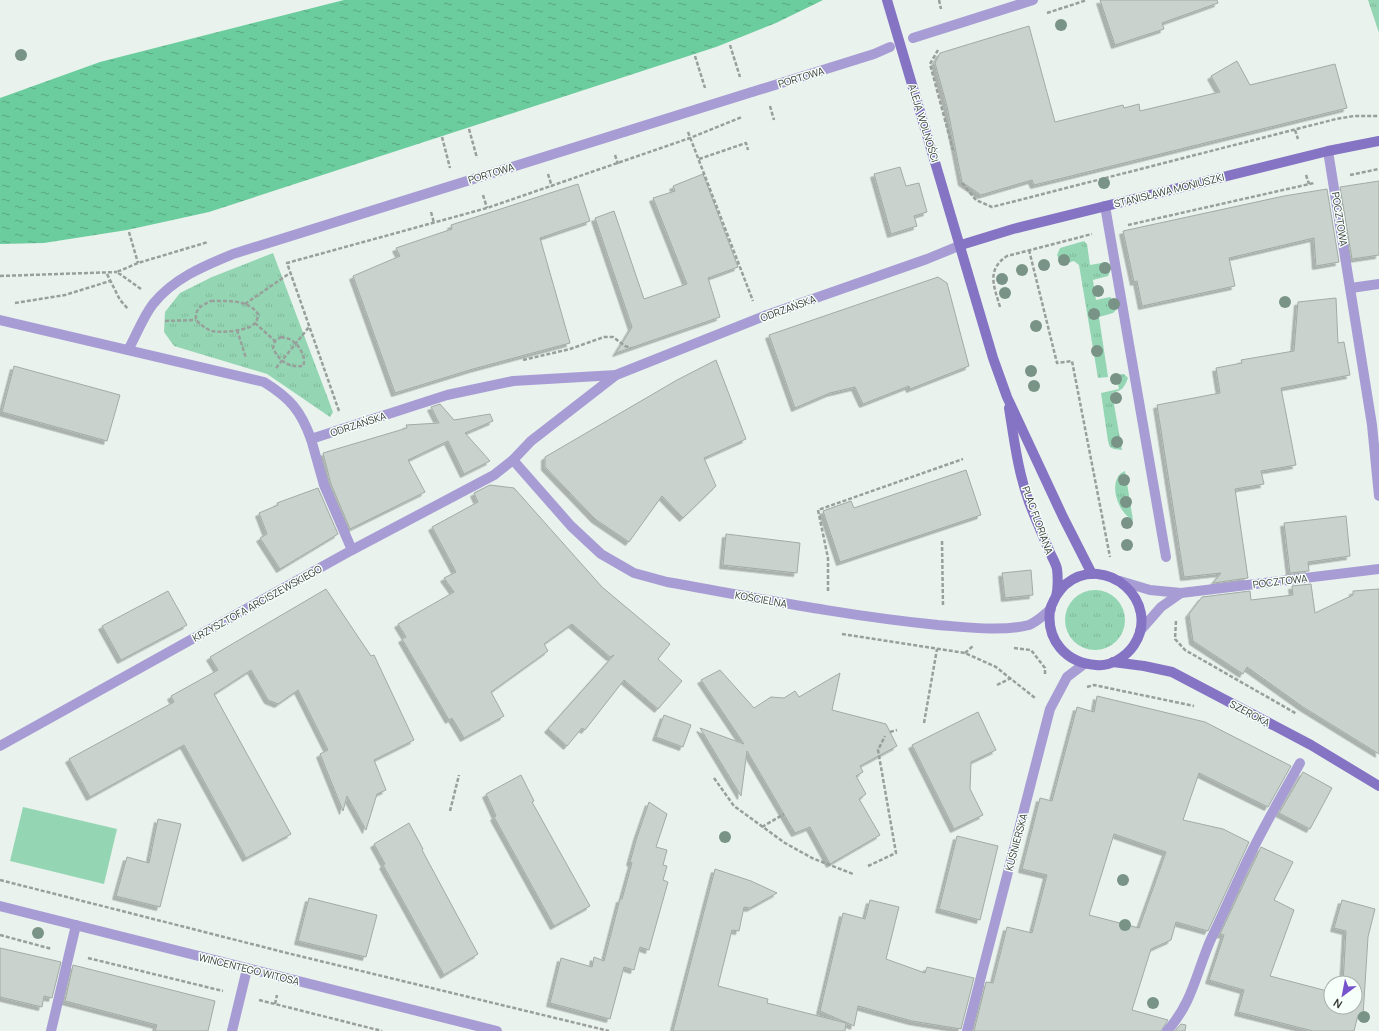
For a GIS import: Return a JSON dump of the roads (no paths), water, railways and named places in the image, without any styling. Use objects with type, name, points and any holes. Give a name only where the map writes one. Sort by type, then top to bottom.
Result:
[{"type":"street","name":"ALEJA WOLNOŚCI","points":[[887,0],[961,245]]},
{"type":"street","points":[[913,38],[1033,0]]},
{"type":"street","name":"PORTOWA","points":[[128,350],[152,305],[167,289],[197,269],[233,254],[867,56],[890,47]]},
{"type":"street","name":"STANISŁAWA MONIUSZKI","points":[[961,245],[1013,229],[1328,151],[1379,140]]},
{"type":"street","name":"POCZTOWA","points":[[1328,151],[1376,424],[1379,496]]},
{"type":"street","points":[[1105,206],[1166,557]]},
{"type":"street","name":"ODRZAŃSKA","points":[[513,460],[531,441],[616,375],[767,315],[927,259],[961,245]]},
{"type":"street","name":"PLAC FLORIANA","points":[[961,245],[993,358],[1007,397],[1063,517],[1092,574]]},
{"type":"street","points":[[1351,288],[1379,284]]},
{"type":"street","points":[[0,320],[254,379],[264,382],[278,390],[291,402],[303,418],[311,439],[324,485],[352,550]]},
{"type":"street","name":"ODRZAŃSKA","points":[[311,439],[447,395],[513,381],[616,375]]},
{"type":"street","name":"PLAC FLORIANA","points":[[1007,397],[1016,451],[1029,500],[1057,569],[1056,596]]},
{"type":"street","name":"KRZYSZTOFA ARCISZEWSKIEGO","points":[[0,746],[352,550],[494,475],[513,460]]},
{"type":"street","name":"KOŚCIELNA","points":[[513,460],[571,526],[601,554],[634,573],[667,582],[876,619],[969,628],[1010,628],[1030,625],[1050,609]]},
{"type":"street","name":"POCZTOWA","points":[[1120,581],[1150,590],[1181,593],[1379,569]]},
{"type":"street","points":[[1092,574],[1106,575],[1120,581],[1131,590],[1138,602],[1141,616],[1140,631],[1130,650],[1125,655],[1113,662],[1099,666],[1084,664],[1071,659],[1060,649],[1053,637],[1049,623],[1050,609],[1056,596],[1066,584],[1078,577],[1092,574]]},
{"type":"street","name":"POCZTOWA","points":[[1140,631],[1161,607],[1181,593]]},
{"type":"street","name":"SZEROKA","points":[[1113,662],[1144,666],[1172,672],[1311,745],[1379,786]]},
{"type":"street","name":"KUŚNIERSKA","points":[[967,1031],[1050,709],[1067,677],[1084,664]]},
{"type":"street","points":[[1167,1031],[1179,1017],[1189,999],[1208,946],[1249,858],[1300,763]]},
{"type":"street","name":"WINCENTEGO WITOSA","points":[[0,906],[497,1031]]},
{"type":"street","points":[[50,1031],[76,926]]},
{"type":"street","points":[[232,1031],[247,969]]},
{"type":"water","points":[[344,0],[823,0],[776,23],[716,47],[209,212],[127,230],[44,243],[0,244],[0,98],[100,62]]}]
